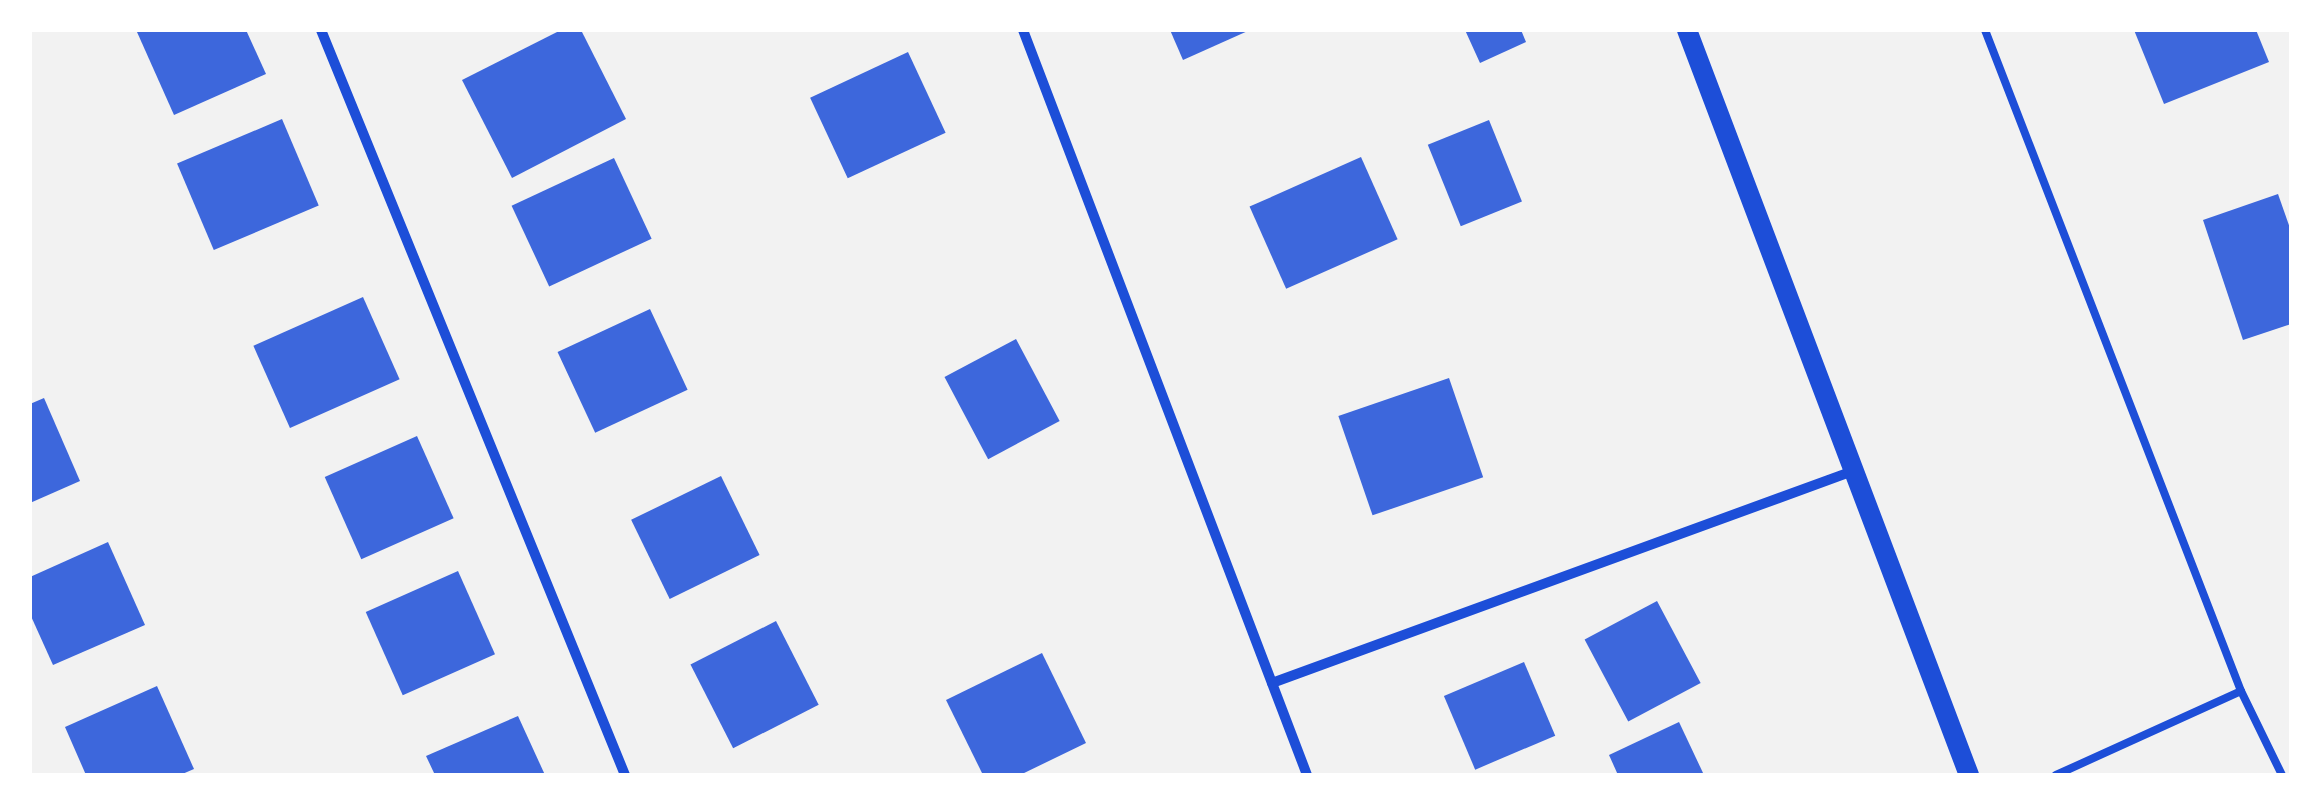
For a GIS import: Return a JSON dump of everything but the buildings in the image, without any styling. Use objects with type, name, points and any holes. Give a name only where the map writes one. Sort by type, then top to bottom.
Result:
[{"type":"main road","points":[[1687,30],[1968,775]]},
{"type":"street","points":[[321,30],[626,775]]},
{"type":"street","points":[[1022,30],[1307,775]]},
{"type":"street","points":[[1272,683],[1854,471]]},
{"type":"lane","points":[[1984,30],[2241,691],[2282,775]]},
{"type":"lane","points":[[2056,775],[2241,691]]}]
